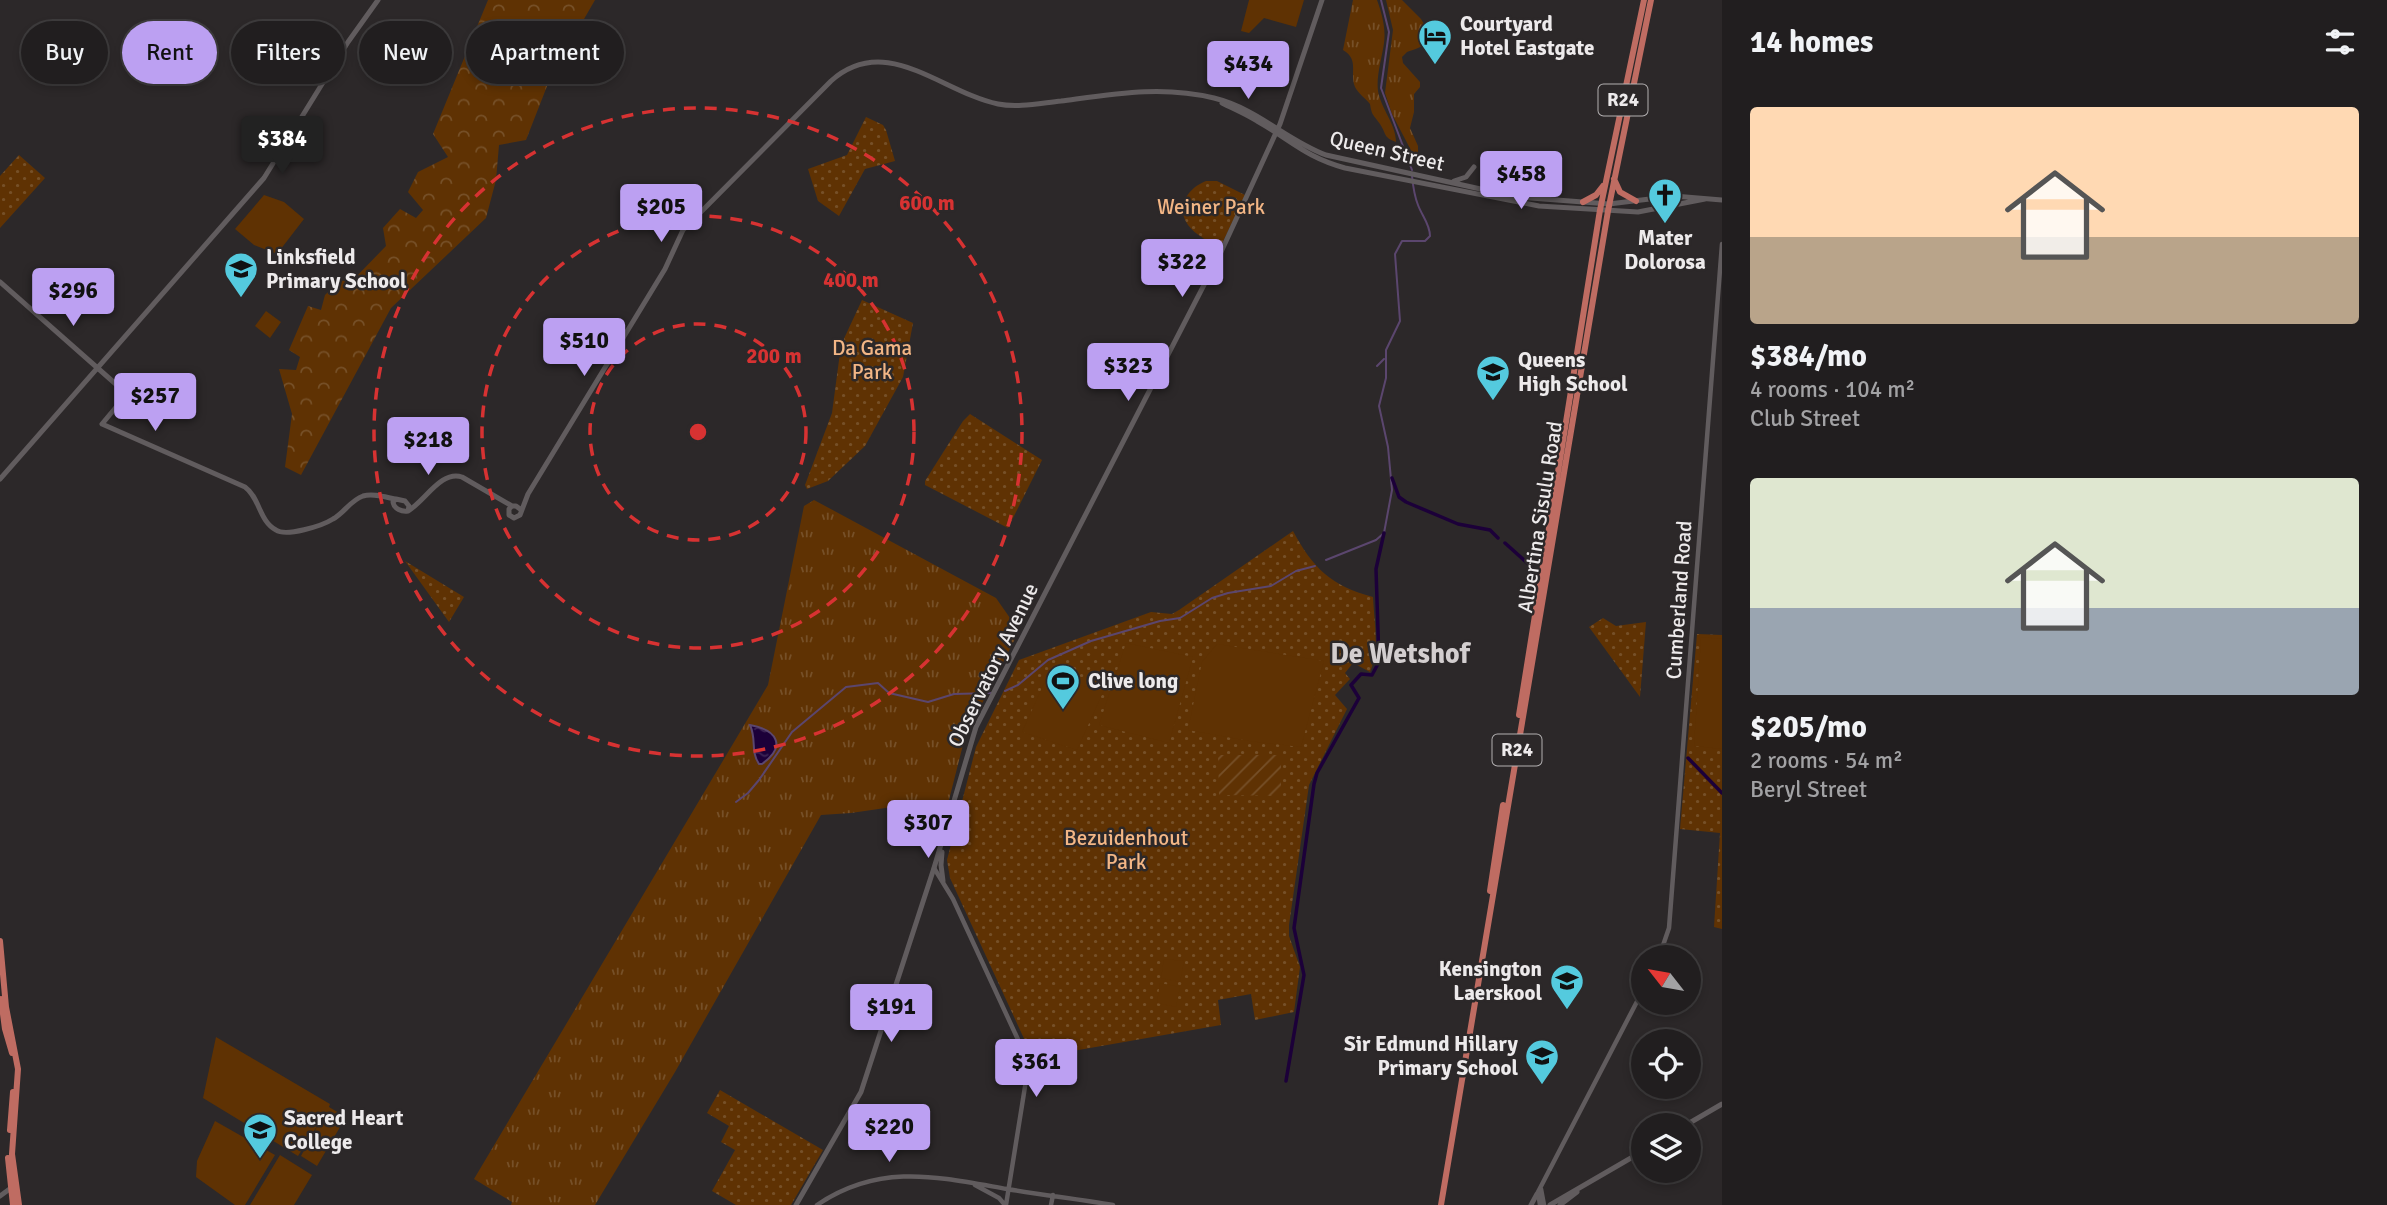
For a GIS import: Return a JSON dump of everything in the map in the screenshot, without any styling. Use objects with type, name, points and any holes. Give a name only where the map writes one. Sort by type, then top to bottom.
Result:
[{"type":"main road","points":[[0,479],[274,164],[348,42],[377,0]]},
{"type":"main road","name":"Observatory Avenue","points":[[799,1203],[861,1092],[934,868],[976,727],[1221,252],[1277,130],[1322,0]]},
{"type":"main road","name":"Albertina Sisulu Road","points":[[1611,178],[1644,0]]},
{"type":"main road","name":"Albertina Sisulu Road","points":[[1441,1205],[1488,915],[1541,619],[1605,207],[1651,0]]},
{"type":"main road","name":"Queen Street","points":[[419,503],[452,475],[462,477],[514,508],[528,494],[662,274],[683,230],[831,81],[855,65],[878,61],[904,66],[1001,104],[1030,104],[1154,90],[1212,97],[1326,155],[1524,204],[1647,211],[1708,199]]},
{"type":"main road","points":[[1283,115],[1288,134]]},
{"type":"main road","name":"Queen Street","points":[[1277,130],[1301,151],[1324,162],[1401,175]]},
{"type":"main road","points":[[1451,182],[1466,177],[1474,167]]},
{"type":"main road","points":[[1583,202],[1599,193],[1611,178],[1620,192],[1636,201]]},
{"type":"main road","name":"Queen Street","points":[[1423,180],[1451,182],[1517,197],[1583,202],[1605,207],[1674,196],[1722,200]]},
{"type":"main road","points":[[0,282],[127,394],[102,424],[242,485],[257,499],[270,526],[279,532],[287,533],[330,521],[362,496],[419,503]]},
{"type":"main road","points":[[394,501],[398,509],[408,511],[419,503]]},
{"type":"main road","points":[[405,501],[410,506],[408,511]]},
{"type":"main road","points":[[943,838],[943,881]]},
{"type":"main road","points":[[0,941],[5,1029]]},
{"type":"main road","points":[[0,993],[15,1075],[8,1151],[13,1205]]},
{"type":"main road","points":[[1701,1116],[1722,1104]]},
{"type":"main road","points":[[1550,1205],[1631,1158]]},
{"type":"main road","points":[[0,1196],[13,1188]]},
{"type":"main road","points":[[13,1188],[19,1205]]},
{"type":"main road","points":[[1560,1205],[1581,1188]]},
{"type":"main road","points":[[1531,1205],[1539,1191]]},
{"type":"street","name":"Cumberland Road","points":[[1664,945],[1670,914],[1722,244]]},
{"type":"street","points":[[934,868],[943,881],[1027,1056],[1028,1068],[1007,1205]]},
{"type":"street","points":[[1542,1205],[1539,1191],[1631,1013]]},
{"type":"street","points":[[817,1205],[855,1185],[890,1177],[927,1176],[990,1186],[1008,1192],[1053,1195],[1113,1205]]},
{"type":"street","points":[[963,1181],[999,1198],[1007,1205]]},
{"type":"street","points":[[975,1185],[990,1186]]},
{"type":"street","points":[[1051,1205],[1053,1195]]},
{"type":"green space","points":[[488,0],[595,0],[583,21],[479,21]]},
{"type":"green space","points":[[1249,0],[1304,0],[1296,27],[1264,18],[1249,33],[1241,31]]},
{"type":"green space","points":[[1353,0],[1377,0],[1384,26],[1378,91],[1394,129],[1396,142],[1386,135],[1372,113],[1370,104],[1355,87],[1353,62],[1343,50]]},
{"type":"green space","points":[[1386,0],[1402,0],[1427,29],[1422,45],[1402,57],[1403,63],[1420,82],[1420,87],[1414,94],[1414,112],[1410,128],[1418,146],[1418,157],[1415,158],[1392,114],[1385,93],[1393,30]]},
{"type":"green space","points":[[466,54],[466,84],[548,84],[526,140],[499,145],[496,180],[486,218],[391,308],[301,475],[285,467],[292,414],[279,369],[296,370],[300,357],[289,350],[308,306],[321,310],[325,295],[339,281],[353,280],[386,246],[383,228],[400,209],[416,218],[423,210],[408,192],[418,172],[448,157],[433,134]]},
{"type":"green space","points":[[866,117],[883,125],[895,161],[865,169],[839,216],[818,201],[808,169],[847,155]]},
{"type":"green space","points":[[19,155],[45,178],[0,228],[0,176]]},
{"type":"green space","name":"Weiner Park","points":[[1206,181],[1217,181],[1245,195],[1220,248],[1191,229],[1184,218],[1185,199],[1194,188]]},
{"type":"green space","points":[[264,195],[284,202],[304,219],[277,254],[254,245],[235,229]]},
{"type":"green space","name":"Da Gama Park","points":[[862,300],[913,323],[903,377],[865,446],[828,481],[807,489],[805,485],[832,413],[841,345]]},
{"type":"green space","points":[[266,311],[281,322],[270,338],[255,326]]},
{"type":"green space","points":[[970,414],[1042,460],[1008,528],[925,485],[963,421]]},
{"type":"green space","points":[[814,500],[996,598],[1019,631],[965,737],[940,835],[922,810],[899,806],[821,815],[675,1072],[595,1205],[511,1205],[512,1202],[474,1179],[768,685],[804,506]]},
{"type":"green space","name":"Bezuidenhout Park","points":[[1293,531],[1308,555],[1325,574],[1358,593],[1373,597],[1376,635],[1370,672],[1353,663],[1345,673],[1350,679],[1335,695],[1347,709],[1309,785],[1289,925],[1289,936],[1300,967],[1294,1012],[1255,1020],[1251,994],[1218,1000],[1221,1025],[1033,1058],[950,878],[947,860],[976,747],[1019,660],[1151,612],[1172,614]]},
{"type":"green space","points":[[405,561],[464,597],[449,622]]},
{"type":"green space","points":[[1603,618],[1616,626],[1646,622],[1640,697],[1589,627]]},
{"type":"green space","points":[[1697,634],[1722,635],[1722,929],[1714,927],[1720,833],[1680,829]]},
{"type":"green space","points":[[1701,637],[1722,639],[1722,749],[1694,746]]},
{"type":"green space","points":[[1126,643],[1193,657],[1169,743],[1099,725]]},
{"type":"green space","points":[[1217,644],[1324,661],[1301,747],[1188,730],[1202,662]]},
{"type":"green space","name":"Clive long","points":[[1046,679],[1104,690],[1077,750],[1022,732]]},
{"type":"green space","points":[[1218,755],[1281,755],[1281,796],[1219,795]]},
{"type":"green space","points":[[1164,959],[1184,961],[1180,982],[1161,978]]},
{"type":"green space","points":[[1160,983],[1180,987],[1176,1007],[1157,1003]]},
{"type":"green space","points":[[216,1037],[330,1104],[329,1107],[346,1117],[317,1166],[301,1156],[319,1123],[298,1156],[203,1098]]},
{"type":"green space","points":[[720,1090],[823,1150],[791,1205],[736,1205],[712,1191],[735,1150],[721,1142],[729,1126],[707,1113]]},
{"type":"green space","points":[[215,1121],[275,1155],[245,1205],[235,1205],[196,1177],[197,1161]]},
{"type":"green space","points":[[280,1155],[312,1175],[294,1205],[250,1205]]},
{"type":"water","points":[[750,725],[767,731],[776,740],[774,751],[762,764],[759,764],[755,754]]},
{"type":"waterway","points":[[1381,0],[1389,32],[1381,88],[1412,170]]},
{"type":"waterway","points":[[1326,560],[1376,540],[1384,533],[1392,490],[1388,447],[1379,406],[1386,378],[1386,350],[1400,321],[1395,254],[1402,241],[1425,241],[1430,236],[1416,198],[1412,176]]},
{"type":"waterway","points":[[1377,366],[1384,359]]},
{"type":"waterway","points":[[1392,478],[1399,497],[1406,502],[1458,524],[1490,530],[1498,538]]},
{"type":"waterway","points":[[1286,1081],[1304,975],[1294,928],[1314,784],[1317,773],[1359,698],[1351,685],[1361,674],[1372,675],[1379,662],[1376,569],[1384,533]]},
{"type":"waterway","points":[[1505,543],[1536,571]]},
{"type":"waterway","points":[[1005,691],[1018,685],[1048,660],[1091,641],[1180,618],[1212,598],[1271,586],[1296,571],[1315,566]]},
{"type":"waterway","points":[[736,802],[759,780],[792,732],[846,687],[878,683],[889,693],[928,702],[954,694],[992,693]]},
{"type":"waterway","points":[[1688,758],[1722,793]]},
{"type":"place","name":"Courtyard Hotel Eastgate","points":[[1435,66]]},
{"type":"place","name":"Mater Dolorosa","points":[[1665,225]]},
{"type":"place","name":"Linksfield Primary School","points":[[241,299]]},
{"type":"place","name":"Queens High School","points":[[1493,402]]},
{"type":"place","name":"Clive long","points":[[1063,711]]},
{"type":"place","name":"Kensington Laerskool","points":[[1567,1011]]},
{"type":"place","name":"Sir Edmund Hillary Primary School","points":[[1542,1086]]},
{"type":"place","name":"Sacred Heart College","points":[[260,1160]]},
{"type":"district","name":"De Wetshof","points":[[1400,654]]}]
